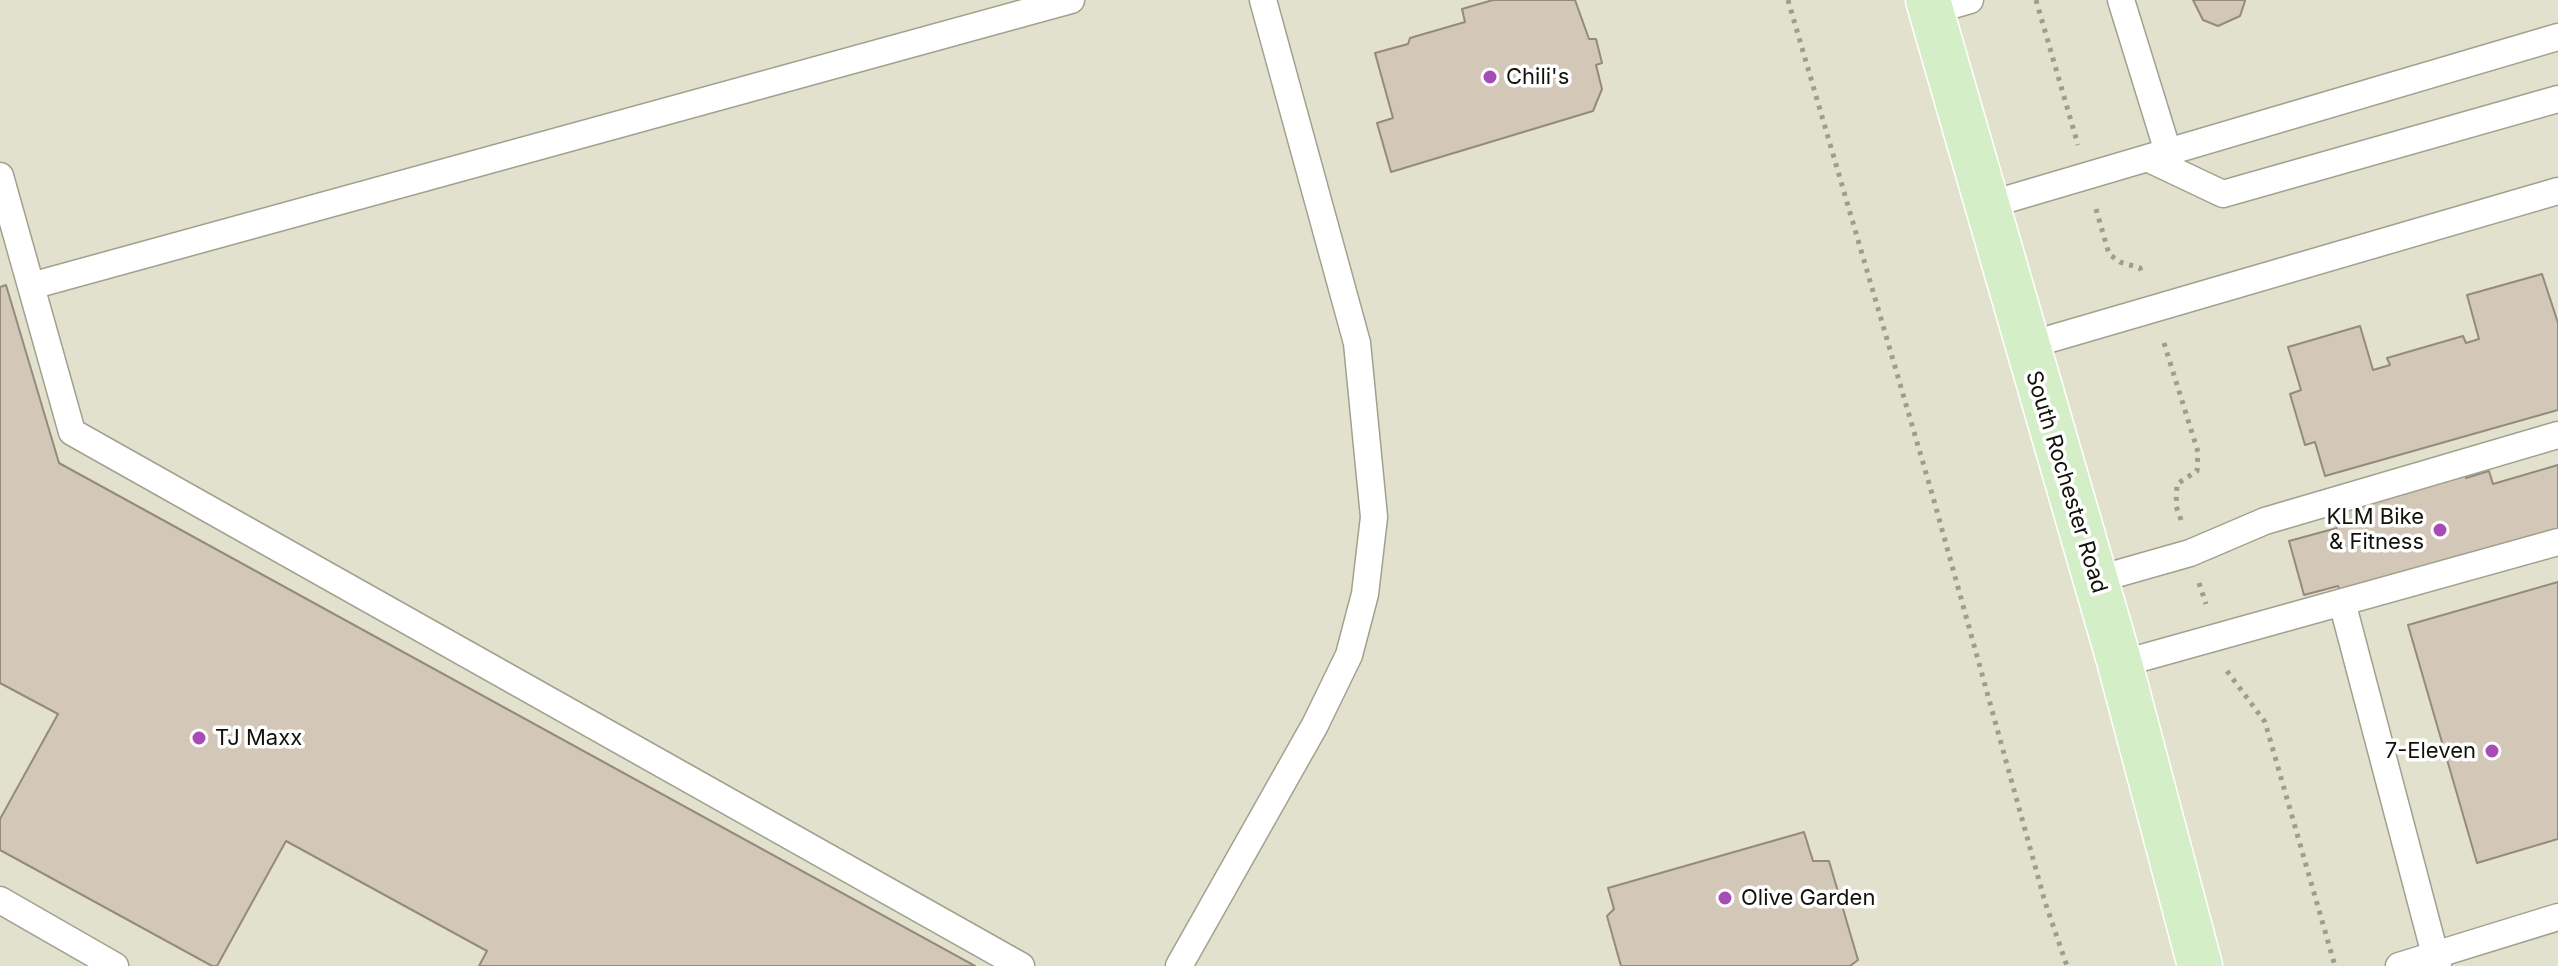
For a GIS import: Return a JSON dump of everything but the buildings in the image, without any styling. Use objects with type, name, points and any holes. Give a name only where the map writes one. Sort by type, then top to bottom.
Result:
[{"type":"main road","name":"South Rochester Road","points":[[1943,4],[1988,205],[2026,346],[2120,664],[2200,966]]},
{"type":"lane","points":[[31,286],[1071,0]]},
{"type":"lane","points":[[1179,966],[1315,725],[1349,655],[1365,594],[1374,517],[1357,343],[1263,0]]},
{"type":"lane","points":[[2121,0],[2158,155],[2223,194],[2558,99]]},
{"type":"lane","points":[[1988,205],[2552,39]]},
{"type":"lane","points":[[0,176],[72,432],[1021,966]]},
{"type":"lane","points":[[2026,346],[2558,191]]},
{"type":"lane","points":[[2095,580],[2190,553],[2265,521],[2558,435]]},
{"type":"lane","points":[[2120,664],[2558,542]]},
{"type":"lane","points":[[2342,602],[2437,960]]},
{"type":"lane","points":[[0,900],[115,966]]},
{"type":"lane","points":[[2399,966],[2437,960],[2558,917]]},
{"type":"path","points":[[1788,0],[1929,482],[2045,902],[2067,966]]},
{"type":"path","points":[[2036,0],[2109,254],[2120,262],[2140,268],[2198,452],[2197,471],[2177,484],[2176,506],[2225,667],[2265,722],[2335,966]]},
{"type":"place","name":"Chili's","points":[[1490,77]]},
{"type":"place","name":"KLM Bike & Fitness","points":[[2440,530]]},
{"type":"place","name":"TJ Maxx","points":[[199,738]]},
{"type":"place","name":"7-Eleven","points":[[2492,751]]},
{"type":"place","name":"Olive Garden","points":[[1725,898]]}]
